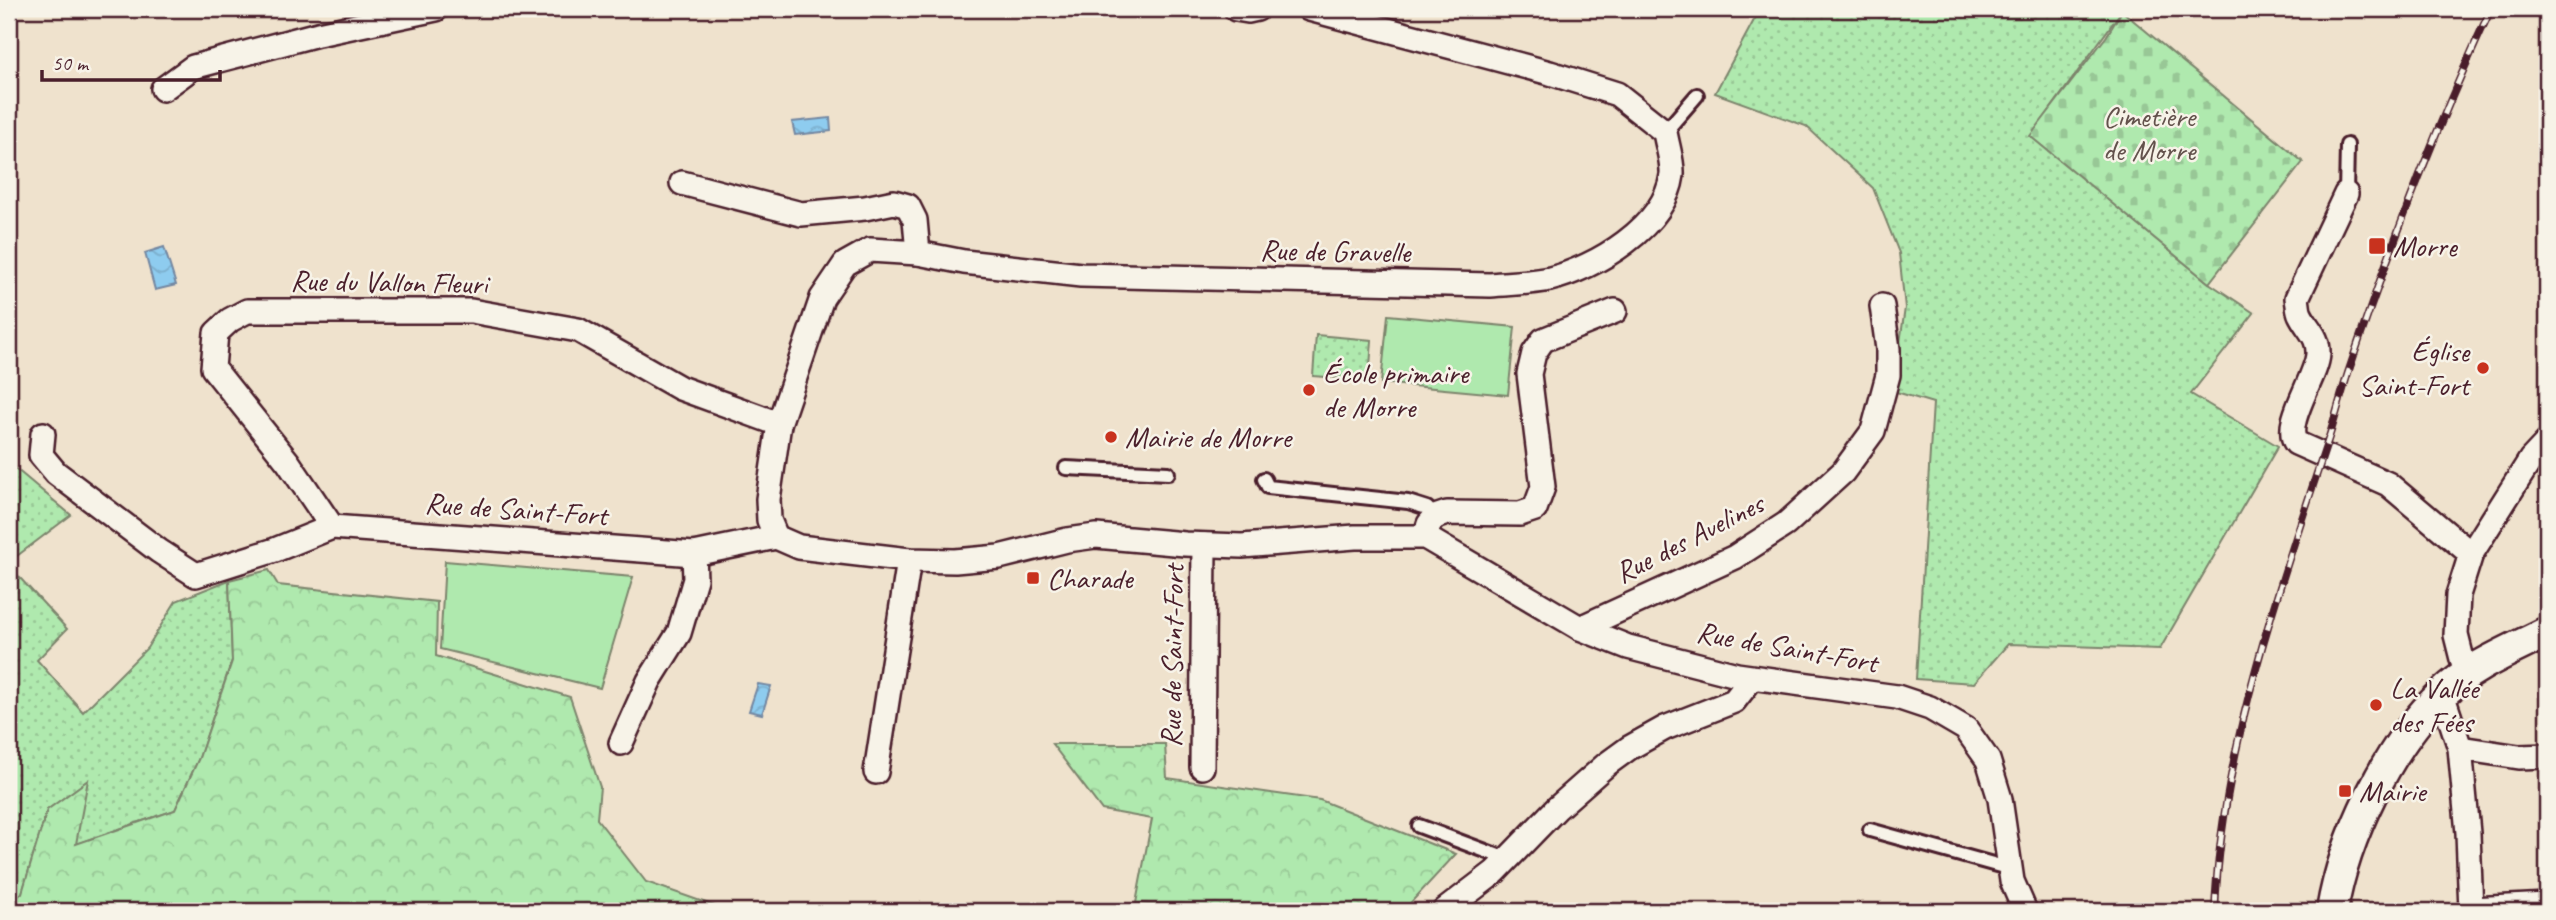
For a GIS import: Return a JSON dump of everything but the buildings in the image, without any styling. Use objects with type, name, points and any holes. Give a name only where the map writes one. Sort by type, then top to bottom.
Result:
[{"type":"street","points":[[163,89],[193,67],[375,14],[436,9]]},
{"type":"street","points":[[1236,9],[1256,9]]},
{"type":"street","points":[[1309,9],[1617,94],[1665,132]]},
{"type":"street","name":"Rue de Gravelle","points":[[776,537],[769,520],[768,499],[779,424],[822,298],[845,264],[870,250],[918,253],[964,262],[1052,273],[1112,276],[1490,285],[1548,279],[1588,267],[1639,232],[1661,206],[1672,174],[1665,132]]},
{"type":"street","points":[[682,183],[801,214],[864,208],[894,202],[908,206],[915,220],[918,253]]},
{"type":"street","points":[[2346,194],[2297,298],[2300,313],[2316,336],[2319,355],[2293,425],[2292,438],[2296,443],[2388,484],[2471,554]]},
{"type":"street","name":"Rue des Avelines","points":[[1580,628],[1734,557],[1786,524],[1843,472],[1873,431],[1888,375],[1888,349],[1882,306]]},
{"type":"street","name":"Rue du Vallon Fleuri","points":[[332,527],[288,462],[213,368],[216,334],[230,320],[247,311],[471,311],[578,330],[680,388],[779,424]]},
{"type":"street","name":"Rue de Saint-Fort","points":[[332,527],[694,554],[776,537],[799,547],[909,560],[955,561],[999,557],[1067,540],[1096,536],[1242,546],[1355,537],[1430,527],[1447,513],[1520,514],[1535,509],[1543,487],[1529,373],[1534,353],[1543,340],[1615,311]]},
{"type":"street","points":[[43,434],[41,455],[56,472],[159,551],[196,575],[275,550],[332,527]]},
{"type":"street","points":[[2466,675],[2456,635],[2458,595],[2471,554],[2530,459],[2547,442]]},
{"type":"street","name":"Rue de Saint-Fort","points":[[1430,527],[1580,628],[1628,647],[1752,678],[1897,697],[1930,708],[1966,729],[1987,760],[2000,799],[2012,881],[2025,911]]},
{"type":"street","name":"Rue de Saint-Fort","points":[[1202,767],[1204,545]]},
{"type":"street","points":[[621,743],[649,681],[679,633],[695,579],[694,554]]},
{"type":"street","points":[[876,772],[909,560]]},
{"type":"street","points":[[2332,911],[2350,843],[2382,774],[2408,732],[2441,694],[2466,675],[2547,632]]},
{"type":"street","points":[[1444,911],[1495,872],[1557,808],[1629,748],[1665,728],[1734,701],[1752,678]]},
{"type":"street","points":[[2441,694],[2460,748],[2468,833],[2471,910],[2547,905]]},
{"type":"street","points":[[2460,748],[2519,757],[2547,756]]},
{"type":"lane","points":[[1665,132],[1697,95]]},
{"type":"lane","points":[[2346,194],[2347,145]]},
{"type":"lane","points":[[1066,468],[1168,473]]},
{"type":"lane","points":[[1264,479],[1268,487],[1408,502],[1427,508],[1430,527]]},
{"type":"lane","points":[[1419,826],[1507,859]]},
{"type":"lane","points":[[1870,830],[2011,869]]},
{"type":"green space","points":[[1760,9],[2123,9],[2031,136],[2209,283],[2254,313],[2191,394],[2278,446],[2160,649],[2008,644],[1974,683],[1916,679],[1933,403],[1893,391],[1905,308],[1899,253],[1873,188],[1806,126],[1715,93]]},
{"type":"green space","name":"Cimetière de Morre","points":[[2122,11],[2303,162],[2209,283],[2030,136],[2106,37]]},
{"type":"green space","points":[[1388,315],[1515,327],[1508,395],[1381,383]]},
{"type":"green space","points":[[1316,335],[1372,340],[1369,380],[1313,376]]},
{"type":"green space","points":[[9,463],[71,515],[9,562]]},
{"type":"green space","points":[[445,561],[633,577],[600,688],[440,649]]},
{"type":"green space","points":[[9,566],[67,629],[37,660],[83,712],[147,648],[176,601],[229,580],[232,660],[199,758],[175,810],[75,844],[87,781],[47,810],[22,893],[9,904]]},
{"type":"green space","points":[[269,570],[278,585],[437,602],[436,656],[570,697],[600,787],[597,819],[646,882],[729,911],[9,911],[9,904],[22,893],[47,810],[88,780],[76,844],[175,810],[199,758],[232,661],[229,580]]},
{"type":"green space","points":[[1052,744],[1165,744],[1167,778],[1320,800],[1456,854],[1403,911],[1236,911],[1136,903],[1152,819],[1102,810]]},
{"type":"water","points":[[830,118],[831,131],[795,135],[792,122]]},
{"type":"water","points":[[164,247],[176,285],[155,290],[145,253]]},
{"type":"water","points":[[758,684],[771,686],[762,714],[749,711]]},
{"type":"railway","points":[[2215,911],[2219,852],[2228,793],[2270,619],[2380,281],[2432,144],[2491,9]]},
{"type":"place","name":"Morre","points":[[2377,246]]},
{"type":"place","name":"Église Saint-Fort","points":[[2483,368]]},
{"type":"place","name":"École primaire de Morre","points":[[1309,390]]},
{"type":"place","name":"Mairie de Morre","points":[[1111,437]]},
{"type":"place","name":"Charade","points":[[1033,578]]},
{"type":"place","name":"La Vallée des Fées","points":[[2376,705]]},
{"type":"place","name":"Mairie","points":[[2345,791]]}]
